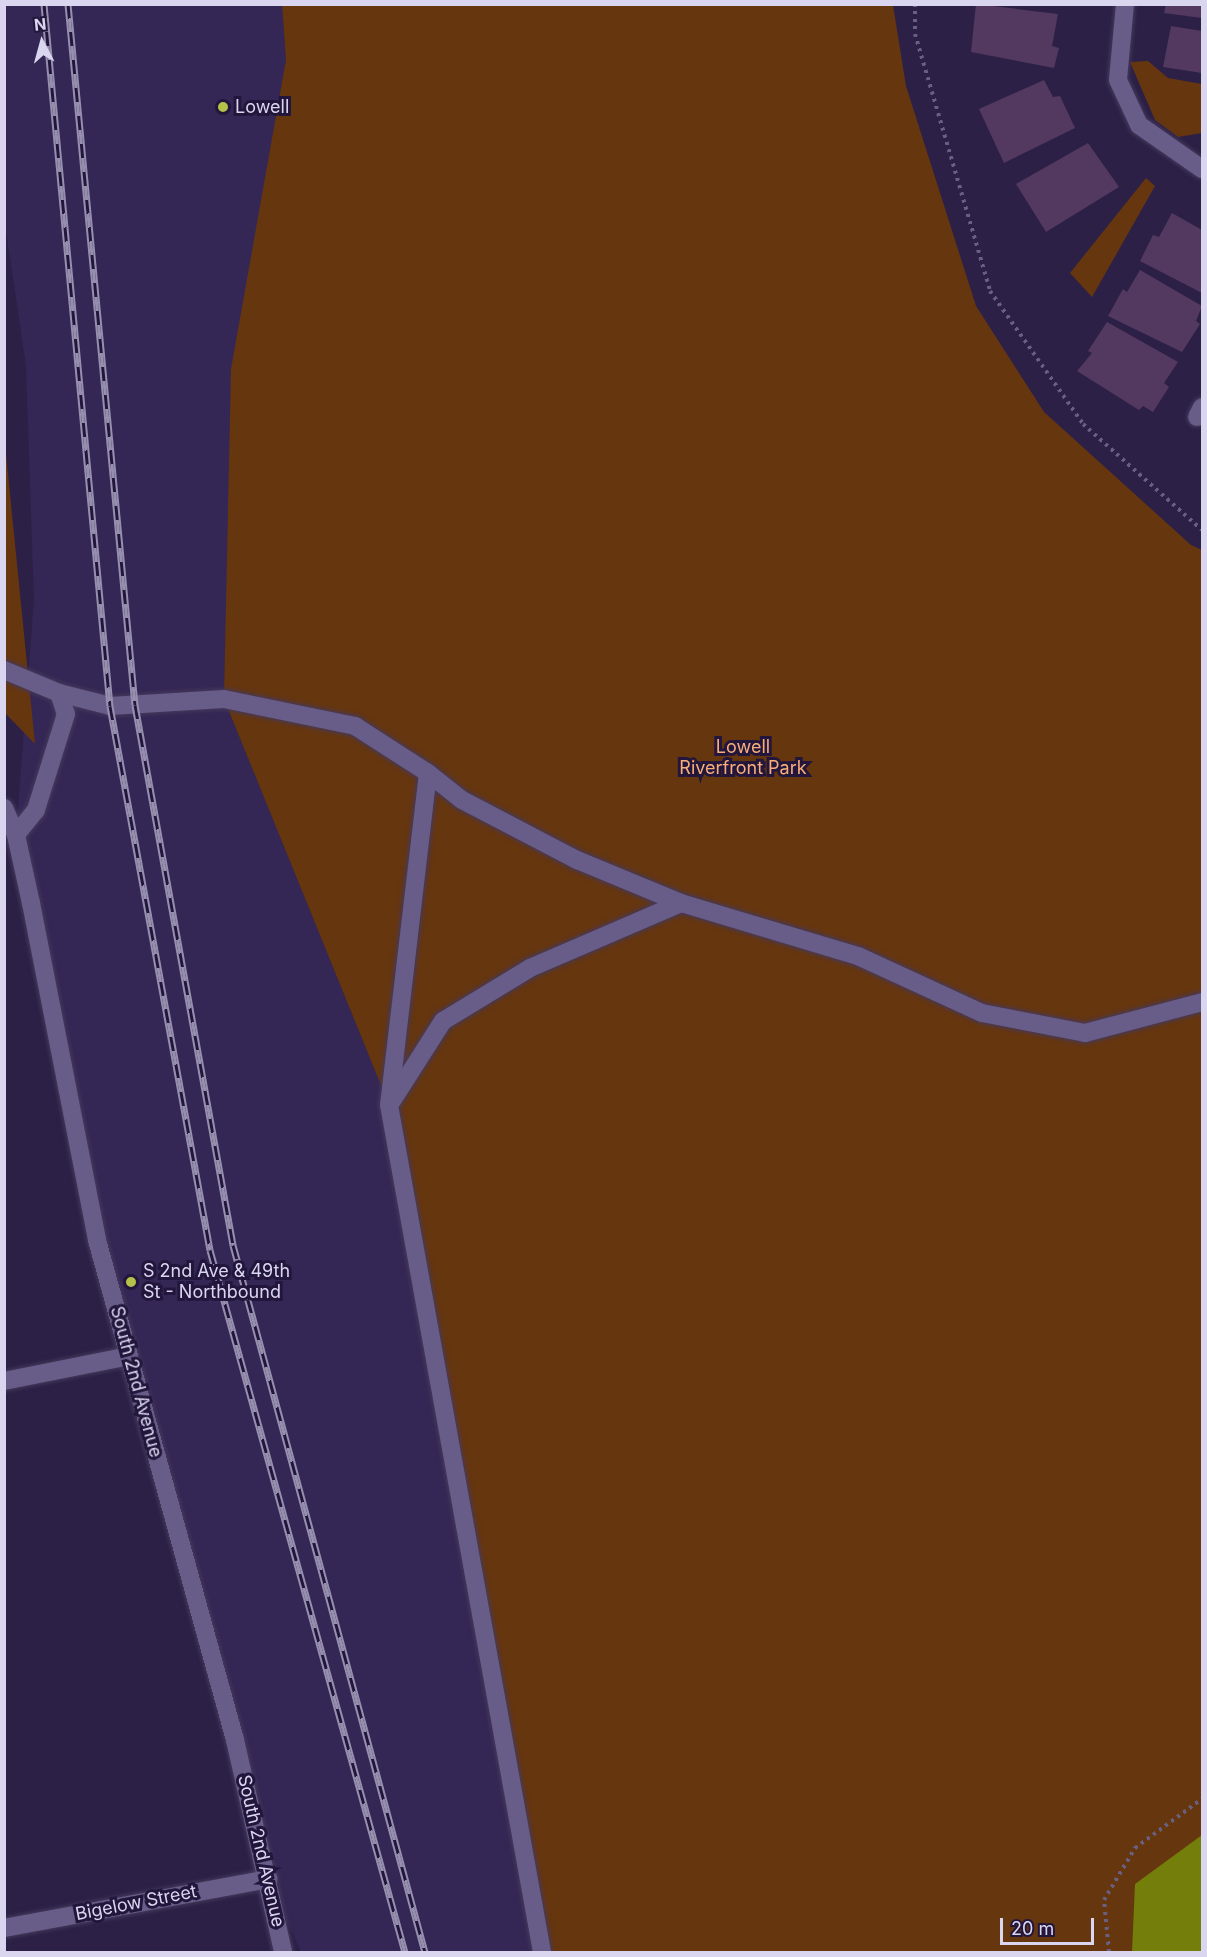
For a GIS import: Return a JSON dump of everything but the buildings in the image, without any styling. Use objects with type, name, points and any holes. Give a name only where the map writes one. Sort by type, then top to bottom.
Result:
[{"type":"street","points":[[1125,4],[1118,80],[1139,125],[1203,169]]},
{"type":"street","points":[[4,670],[59,693],[110,706],[224,699],[355,726],[428,773],[462,800],[566,855],[681,903],[858,956],[982,1013],[1085,1033],[1203,1002]]},
{"type":"street","points":[[16,835],[36,810],[66,714],[59,693]]},
{"type":"street","points":[[428,773],[389,1105],[542,1953]]},
{"type":"street","name":"South 2nd Avenue","points":[[4,808],[16,835],[97,1240],[236,1740],[283,1953]]},
{"type":"street","points":[[389,1105],[443,1021],[530,968],[681,903]]},
{"type":"street","points":[[4,1381],[129,1356]]},
{"type":"street","name":"Bigelow Street","points":[[4,1928],[268,1879]]},
{"type":"path","points":[[915,4],[915,34],[990,291],[1083,424],[1203,530]]},
{"type":"path","points":[[1109,1953],[1104,1900],[1135,1848],[1203,1799]]},
{"type":"shaded area","points":[[4,5],[282,5],[286,60],[224,699],[389,1105],[542,1952],[301,1952],[268,1879],[129,1356],[16,835],[34,600],[26,366],[4,217]]},
{"type":"shaded area","points":[[1202,1835],[1202,1952],[1132,1952],[1135,1884]]},
{"type":"green space","name":"Lowell Riverfront Park","points":[[282,5],[893,5],[906,86],[976,306],[1044,412],[1191,545],[1202,550],[1202,1952],[542,1952],[389,1105],[224,699],[231,369],[286,60]]},
{"type":"green space","points":[[1148,61],[1168,78],[1202,84],[1202,133],[1178,137],[1155,120],[1130,62]]},
{"type":"green space","points":[[1146,178],[1155,186],[1092,297],[1070,273]]},
{"type":"green space","points":[[5,444],[35,744],[5,713]]},
{"type":"railway","points":[[44,4],[110,706],[210,1250],[405,1952]]},
{"type":"railway","points":[[68,4],[135,705],[233,1245],[425,1952]]},
{"type":"place","name":"Lowell","points":[[223,107]]},
{"type":"place","name":"S 2nd Ave & 49th St - Northbound","points":[[131,1282]]}]
